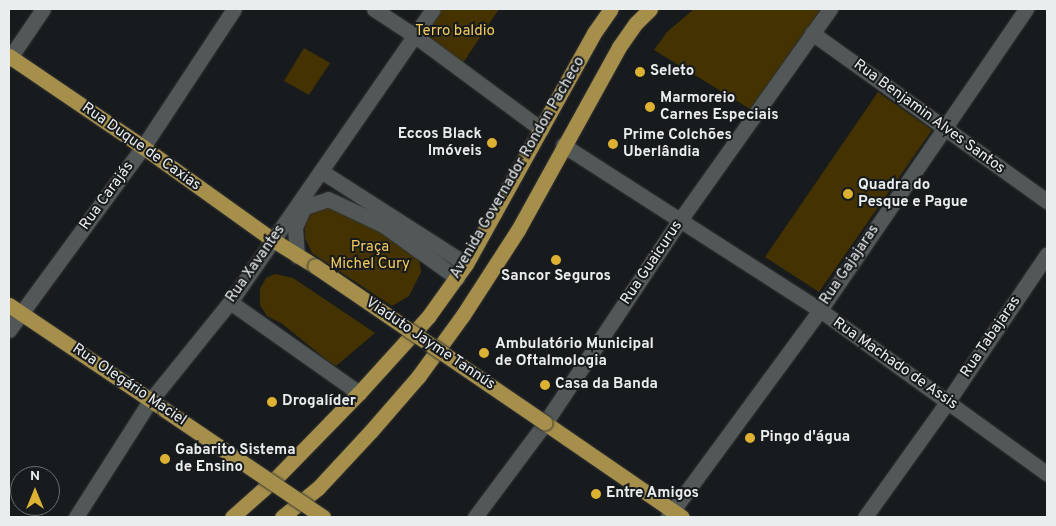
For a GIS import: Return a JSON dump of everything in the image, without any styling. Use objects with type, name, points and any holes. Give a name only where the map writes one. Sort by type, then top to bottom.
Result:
[{"type":"main road","name":"Avenida Governador Rondon Pacheco","points":[[232,517],[276,478],[359,393],[428,317],[466,264],[594,33],[611,9]]},
{"type":"main road","name":"Avenida Governador Rondon Pacheco","points":[[282,517],[318,488],[418,377],[463,315],[518,230],[563,145],[619,48],[636,23],[650,9]]},
{"type":"main road","name":"Rua Duque de Caxias","points":[[9,57],[143,147],[297,256]]},
{"type":"main road","name":"Viaduto Jayme Tannús","points":[[297,256],[315,266],[545,423]]},
{"type":"main road","name":"Rua Olegário Maciel","points":[[15,309],[323,517]]},
{"type":"main road","points":[[545,423],[674,515]]},
{"type":"street","points":[[9,57],[43,9]]},
{"type":"street","name":"Rua Carajás","points":[[9,330],[15,309],[143,147],[234,9]]},
{"type":"street","points":[[374,9],[415,36],[541,129]]},
{"type":"street","name":"Rua Xavantes","points":[[76,517],[150,401],[230,302],[433,9]]},
{"type":"street","name":"Rua Guaicurus","points":[[475,517],[545,423],[680,220],[830,9]]},
{"type":"street","name":"Rua Gajajaras","points":[[674,515],[820,310],[1026,9]]},
{"type":"street","name":"Rua Benjamin Alves Santos","points":[[812,33],[1047,201]]},
{"type":"street","name":"Rua Machado de Assis","points":[[563,145],[820,310],[1047,474]]},
{"type":"street","points":[[321,171],[466,264]]},
{"type":"street","points":[[297,256],[295,227],[304,207],[328,199],[383,225],[457,278]]},
{"type":"street","name":"Rua Tabajaras","points":[[865,517],[948,401],[1047,254]]},
{"type":"street","points":[[230,302],[359,393]]},
{"type":"green space","name":"Terro baldio","points":[[440,9],[499,9],[461,66],[421,36]]},
{"type":"green space","points":[[694,9],[821,9],[750,109],[654,50],[667,32]]},
{"type":"green space","points":[[304,48],[330,63],[309,95],[284,81]]},
{"type":"green space","name":"Quadra do Pesque e Pague","points":[[878,92],[932,130],[819,292],[765,257]]},
{"type":"green space","name":"Praça Michel Cury","points":[[327,203],[352,212],[419,258],[421,272],[409,296],[392,306],[312,253],[305,238],[305,222],[311,209]]},
{"type":"green space","points":[[275,274],[293,278],[375,333],[336,366],[281,323],[267,316],[260,305],[260,289],[266,278]]},
{"type":"place","name":"Seleto","points":[[640,72]]},
{"type":"place","name":"Marmoreio Carnes Especiais","points":[[650,107]]},
{"type":"place","name":"Eccos Black Imóveis","points":[[492,143]]},
{"type":"place","name":"Prime Colchões Uberlândia","points":[[613,144]]},
{"type":"place","name":"Quadra do Pesque e Pague","points":[[848,194]]},
{"type":"place","name":"Sancor Seguros","points":[[556,260]]},
{"type":"place","name":"Ambulatório Municipal de Oftalmologia","points":[[484,353]]},
{"type":"place","name":"Casa da Banda","points":[[545,385]]},
{"type":"place","name":"Drogalíder","points":[[272,402]]},
{"type":"place","name":"Pingo d'água","points":[[750,438]]},
{"type":"place","name":"Gabarito Sistema de Ensino","points":[[165,459]]},
{"type":"place","name":"Entre Amigos","points":[[596,494]]}]
